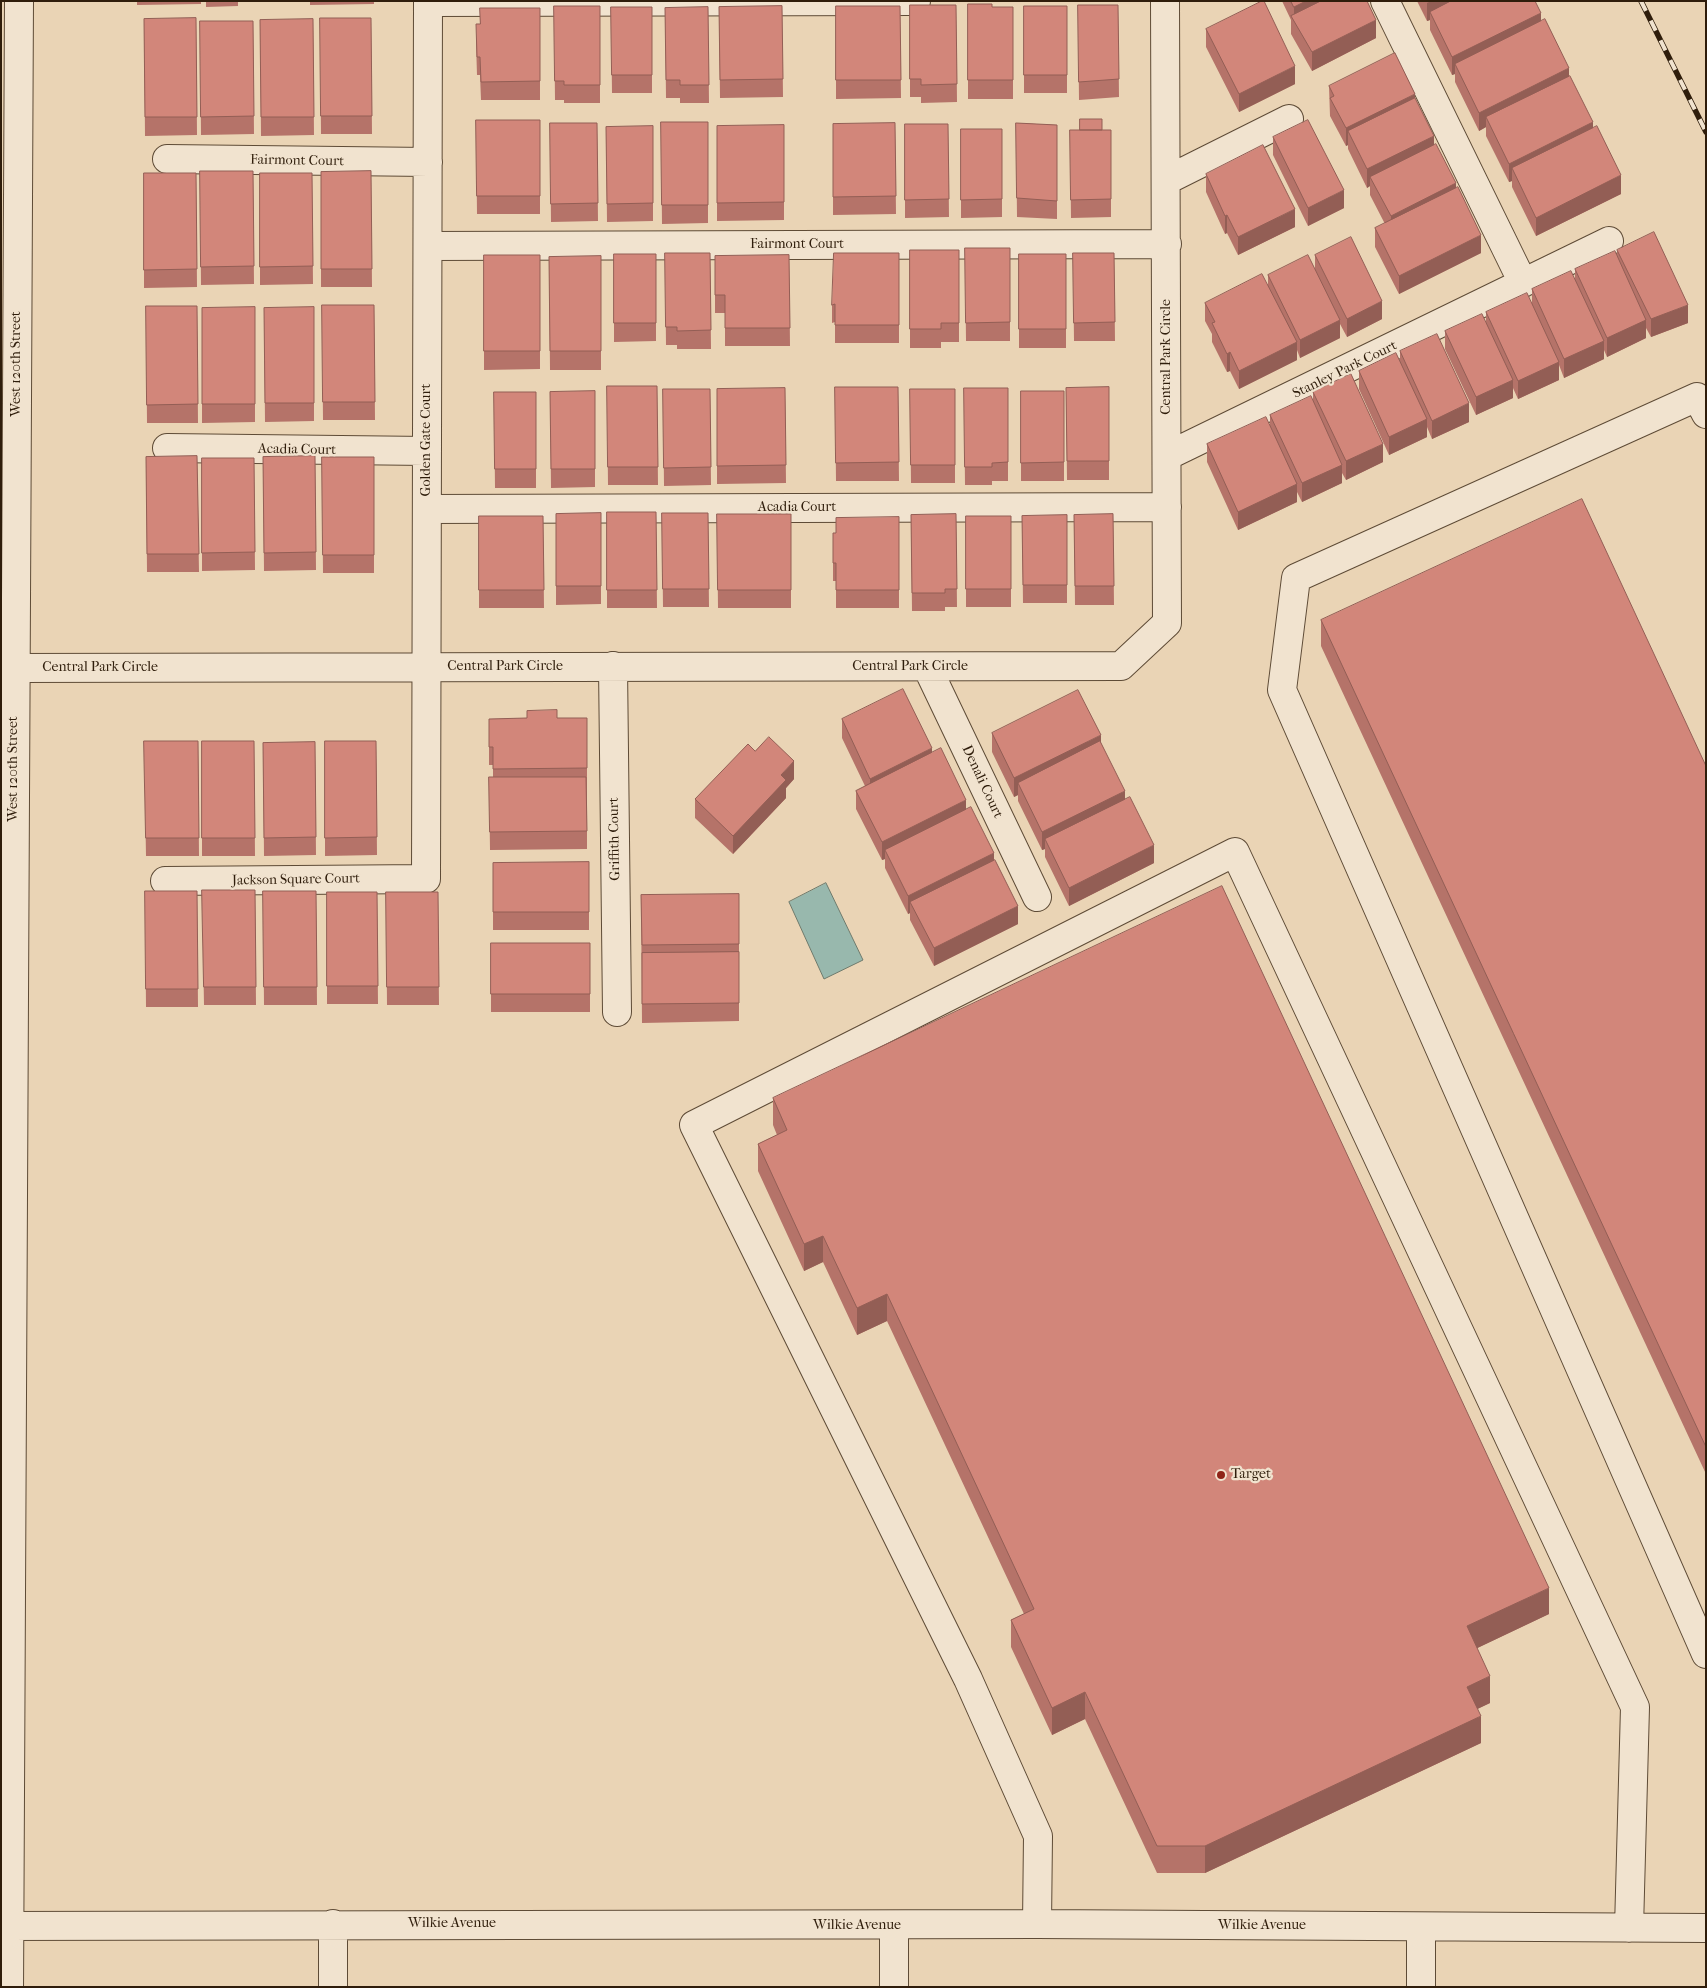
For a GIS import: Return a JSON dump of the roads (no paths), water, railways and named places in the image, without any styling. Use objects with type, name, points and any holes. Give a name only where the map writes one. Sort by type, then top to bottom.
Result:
[{"type":"street","name":"West 120th Street","points":[[9,1987],[5,1926],[19,1]]},
{"type":"street","points":[[428,2],[916,1]]},
{"type":"street","name":"Central Park Circle","points":[[14,668],[1121,666],[1167,623],[1165,1]]},
{"type":"street","points":[[1385,1],[1523,283]]},
{"type":"street","name":"Golden Gate Court","points":[[426,879],[428,2]]},
{"type":"street","points":[[1167,180],[1289,119]]},
{"type":"street","name":"Fairmont Court","points":[[167,159],[428,162]]},
{"type":"street","name":"Stanley Park Court","points":[[1167,456],[1609,241]]},
{"type":"street","name":"Fairmont Court","points":[[428,246],[1167,244]]},
{"type":"street","points":[[1706,414],[1697,397],[1296,578],[1282,690],[1706,1654]]},
{"type":"street","name":"Acadia Court","points":[[167,448],[427,451]]},
{"type":"street","name":"Acadia Court","points":[[427,509],[1167,507]]},
{"type":"street","name":"Griffith Court","points":[[613,666],[617,1012]]},
{"type":"street","name":"Denali Court","points":[[927,667],[1037,897]]},
{"type":"street","points":[[1037,1924],[1038,1836],[968,1679],[694,1125],[1235,852],[1635,1707],[1629,1928]]},
{"type":"street","name":"Jackson Square Court","points":[[165,881],[426,879]]},
{"type":"street","points":[[333,1924],[333,1987]]},
{"type":"street","name":"Wilkie Avenue","points":[[5,1926],[333,1924],[894,1926],[1037,1924],[1422,1928],[1706,1928]]},
{"type":"street","points":[[894,1926],[894,1987]]},
{"type":"street","points":[[1421,1987],[1422,1928]]},
{"type":"water","points":[[826,883],[863,960],[824,979],[789,902]]},
{"type":"railway","points":[[1641,1],[1706,132]]},
{"type":"place","name":"Target","points":[[1221,1475]]}]
